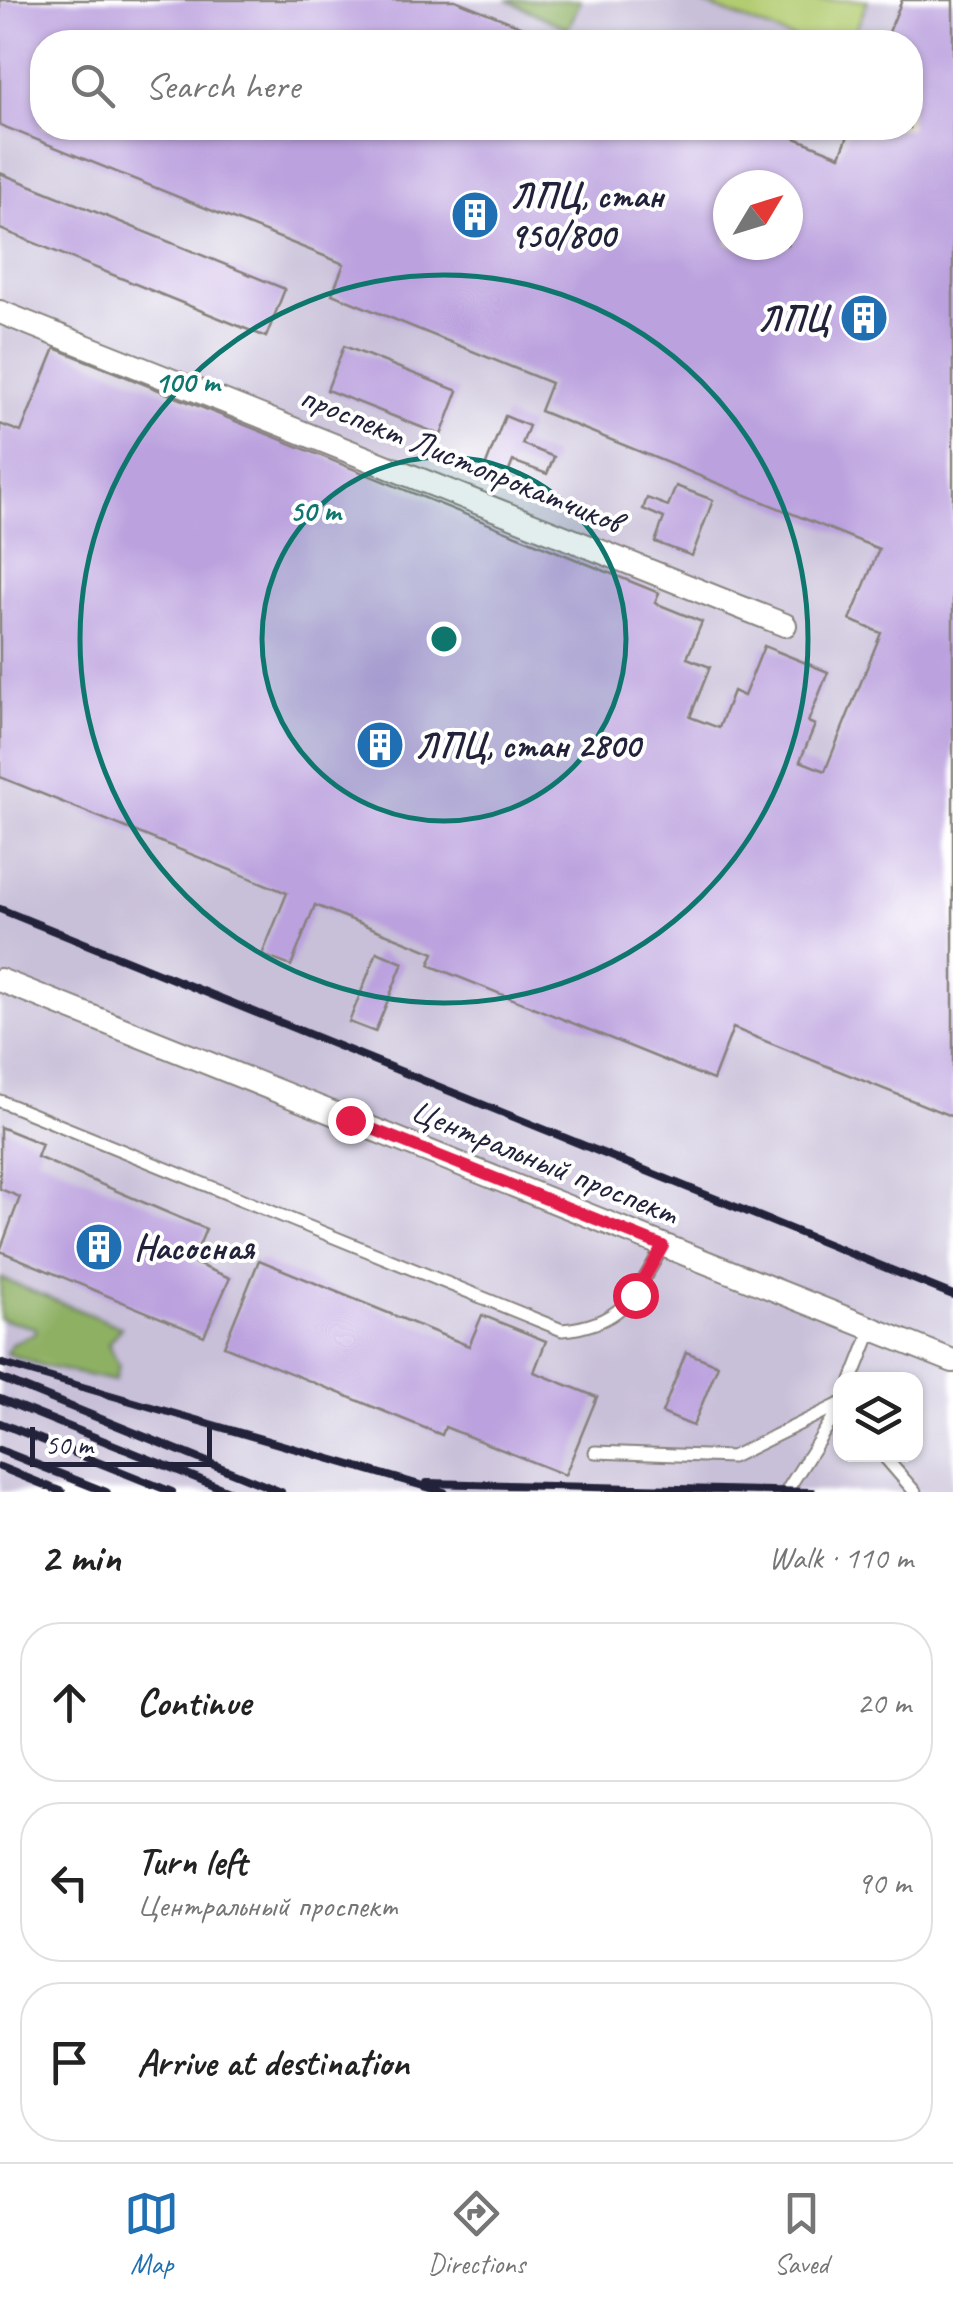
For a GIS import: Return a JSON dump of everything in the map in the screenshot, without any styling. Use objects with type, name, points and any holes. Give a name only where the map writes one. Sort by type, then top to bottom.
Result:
[{"type":"street","name":"проспект Листопрокатчиков","points":[[0,312],[785,625]]},
{"type":"street","name":"Центральный проспект","points":[[0,980],[953,1362]]},
{"type":"lane","points":[[0,1101],[562,1330],[592,1327],[613,1316],[635,1295],[663,1246]]},
{"type":"lane","points":[[855,1372],[872,1329]]},
{"type":"lane","points":[[595,1452],[732,1457],[833,1408]]},
{"type":"lane","points":[[786,1492],[833,1416]]},
{"type":"lane","points":[[889,1462],[916,1492]]},
{"type":"shaded area","points":[[0,0],[953,0],[953,1492],[0,1492]]},
{"type":"green space","points":[[507,0],[581,0],[568,29]]},
{"type":"green space","points":[[694,0],[868,0],[856,30],[771,30]]},
{"type":"green space","points":[[0,1278],[121,1327],[108,1344],[119,1365],[115,1381],[43,1366],[6,1353],[12,1343],[34,1334],[36,1328],[0,1319]]},
{"type":"building","name":"ЛПЦ, стан 2800","points":[[0,0],[455,0],[530,30],[30,30],[30,137],[0,125]]},
{"type":"building","name":"ЛПЦ, стан 2800","points":[[902,0],[953,0],[953,1117],[733,1028],[713,1080],[429,965],[434,953],[315,905],[291,966],[262,955],[287,893],[0,777],[0,424],[21,432],[55,348],[659,593],[655,603],[702,622],[687,658],[710,667],[690,717],[719,728],[733,691],[744,696],[764,646],[828,672],[808,722],[815,725],[800,761],[825,771],[881,633],[850,620],[879,549],[540,411],[551,383],[332,294],[344,264],[37,140],[800,140],[840,156],[846,140],[923,140],[923,30],[890,30]]},
{"type":"building","points":[[0,173],[285,289],[266,337],[0,229]]},
{"type":"building","points":[[344,346],[458,391],[441,435],[327,390]]},
{"type":"building","points":[[505,416],[529,426],[522,444],[554,457],[547,474],[513,461],[505,481],[483,472]]},
{"type":"building","points":[[676,486],[713,500],[692,556],[655,542],[664,518],[643,509],[647,498],[668,506]]},
{"type":"building","points":[[377,952],[403,963],[375,1032],[349,1022]]},
{"type":"building","name":"Насосная","points":[[0,1127],[42,1144],[37,1157],[206,1229],[192,1262],[230,1278],[204,1336],[0,1251],[20,1197],[0,1189]]},
{"type":"building","points":[[259,1260],[469,1346],[482,1315],[546,1341],[534,1372],[597,1397],[565,1475],[445,1427],[442,1435],[224,1346]]},
{"type":"building","points":[[686,1352],[718,1365],[693,1426],[662,1413]]},
{"type":"railway","points":[[0,909],[953,1295]]},
{"type":"railway","points":[[0,1363],[444,1492]]},
{"type":"railway","points":[[0,1378],[281,1492]]},
{"type":"railway","points":[[0,1399],[231,1492]]},
{"type":"railway","points":[[0,1423],[172,1492]]},
{"type":"railway","points":[[0,1450],[106,1492]]},
{"type":"railway","points":[[0,1467],[62,1492]]},
{"type":"railway","points":[[427,1483],[812,1492]]},
{"type":"place","name":"ЛПЦ, стан 950/800","points":[[475,215]]},
{"type":"place","name":"ЛПЦ","points":[[864,318]]},
{"type":"place","name":"ЛПЦ, стан 2800","points":[[380,745]]},
{"type":"place","name":"Насосная","points":[[99,1247]]},
{"type":"route","points":[[350,1120],[663,1246],[635,1295]]}]
